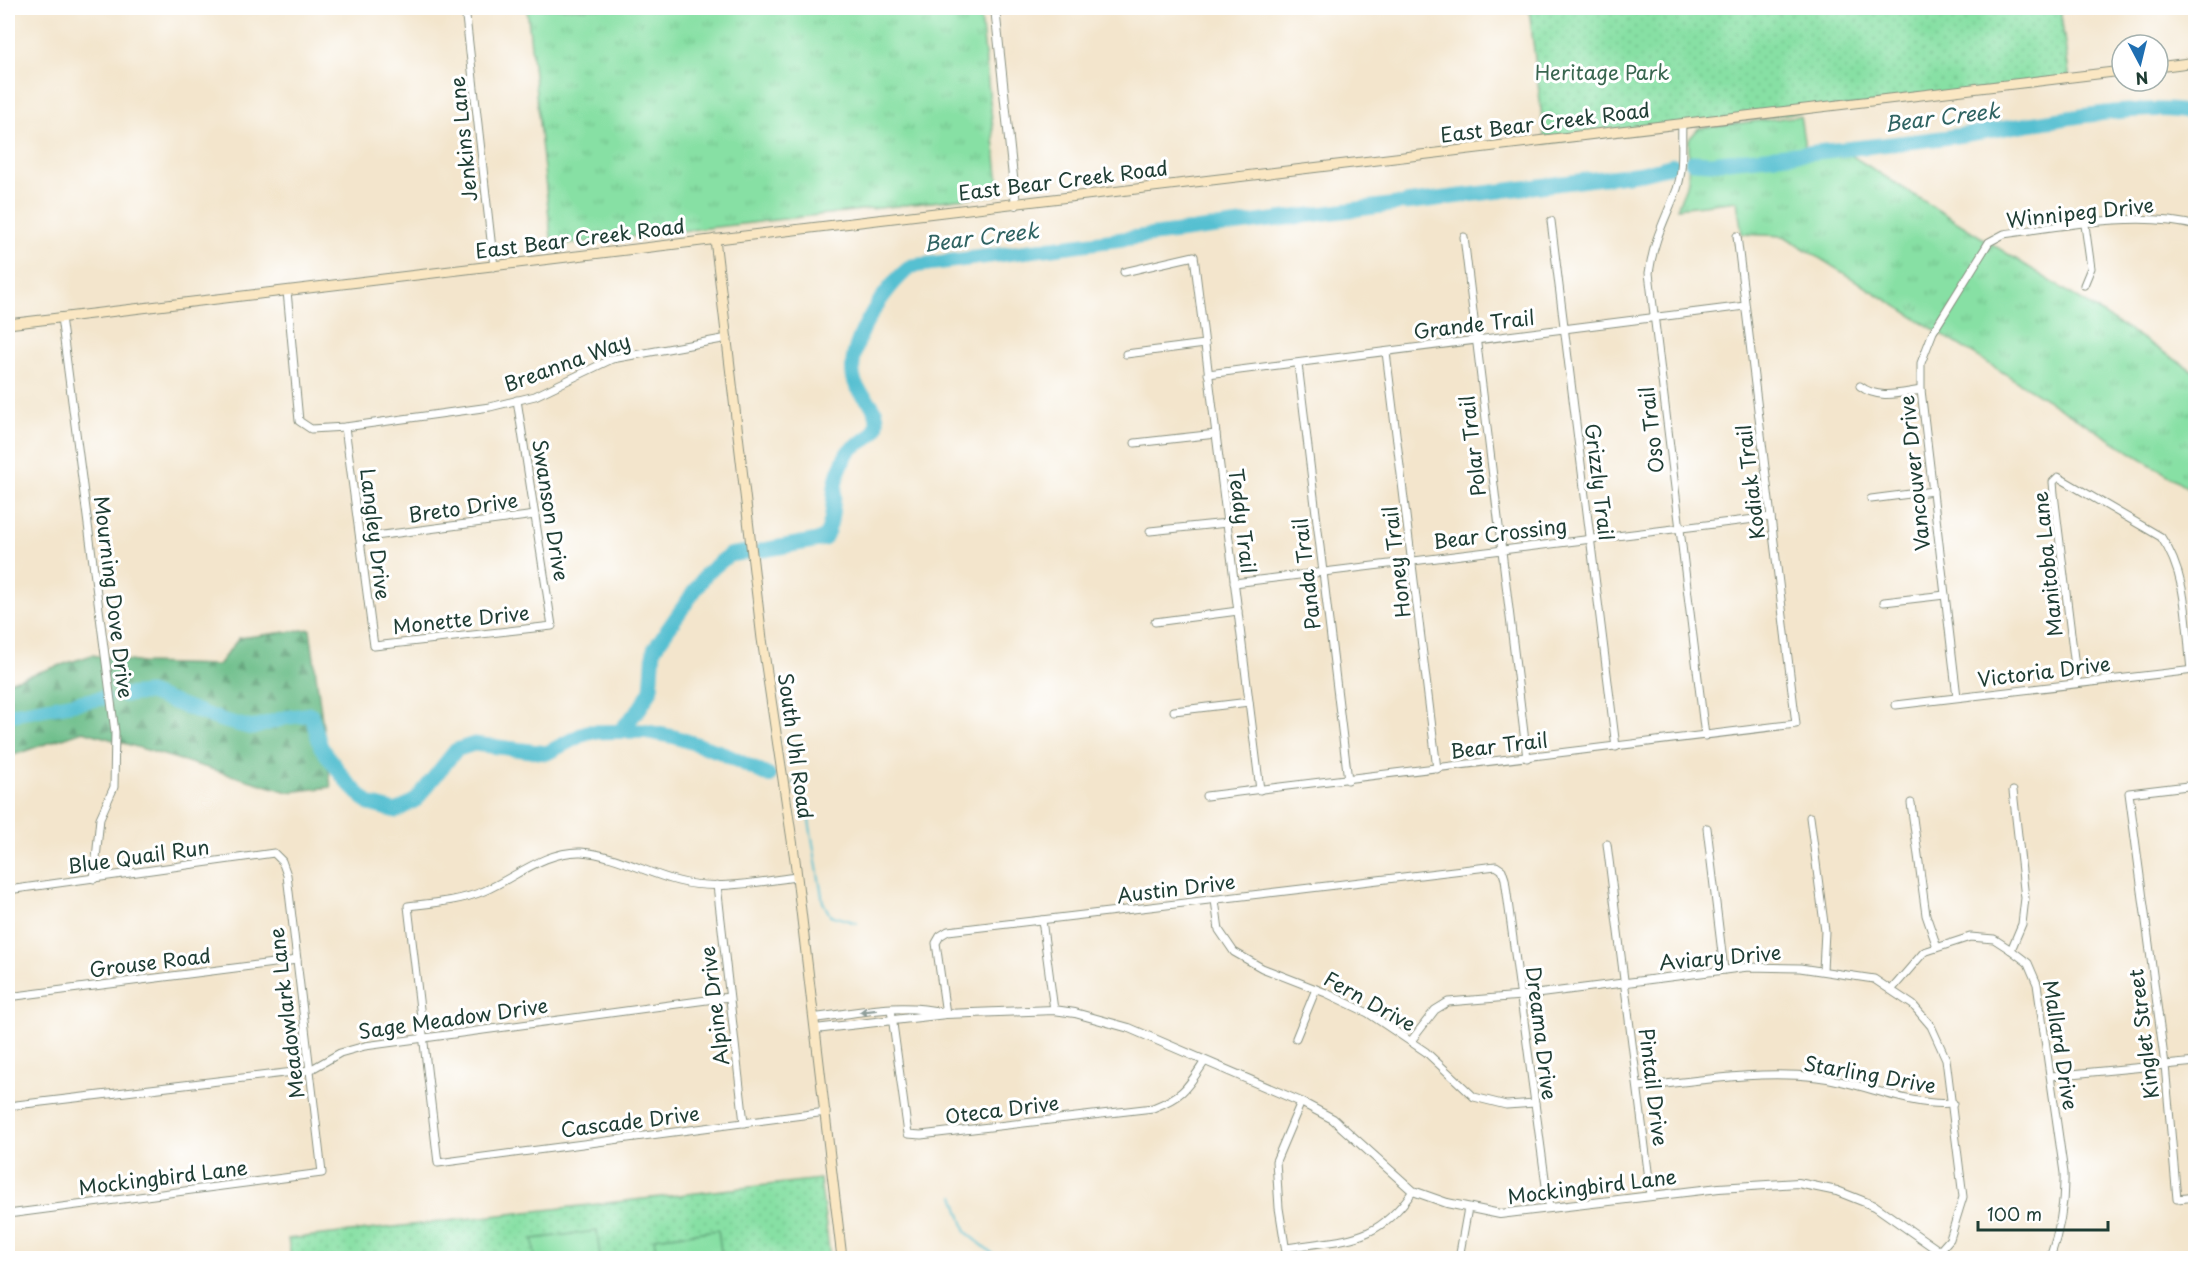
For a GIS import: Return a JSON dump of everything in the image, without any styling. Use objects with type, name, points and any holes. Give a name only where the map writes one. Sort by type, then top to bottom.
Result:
[{"type":"main road","points":[[2170,65],[2196,62]]},
{"type":"main road","name":"East Bear Creek Road","points":[[8,324],[2110,72]]},
{"type":"main road","name":"South Uhl Road","points":[[715,239],[762,639],[796,877],[842,1258]]},
{"type":"street","name":"Jenkins Lane","points":[[465,8],[494,267]]},
{"type":"street","points":[[995,8],[1016,205]]},
{"type":"street","name":"Oso Trail","points":[[1682,124],[1681,161],[1677,188],[1657,234],[1649,273],[1705,736]]},
{"type":"street","name":"Winnipeg Drive","points":[[1977,258],[1989,242],[2004,234],[2085,225],[2165,220],[2196,226]]},
{"type":"street","name":"Grizzly Trail","points":[[1551,221],[1616,747]]},
{"type":"street","points":[[2084,285],[2091,268],[2085,225]]},
{"type":"street","name":"Kodiak Trail","points":[[1737,236],[1796,724]]},
{"type":"street","name":"Polar Trail","points":[[1464,237],[1527,758]]},
{"type":"street","name":"Teddy Trail","points":[[1124,272],[1194,256],[1260,790]]},
{"type":"street","name":"Vancouver Drive","points":[[1957,697],[1922,390],[1921,363],[1925,347],[1977,258]]},
{"type":"street","name":"Breanna Way","points":[[287,291],[299,421],[311,429],[345,427],[490,407],[535,396],[612,359],[728,338]]},
{"type":"street","name":"Grande Trail","points":[[1208,374],[1745,306]]},
{"type":"street","name":"Mourning Dove Drive","points":[[61,317],[115,732],[114,787],[100,818],[94,879]]},
{"type":"street","points":[[1126,354],[1205,345]]},
{"type":"street","name":"Honey Trail","points":[[1386,352],[1437,769]]},
{"type":"street","name":"Panda Trail","points":[[1298,364],[1348,780]]},
{"type":"street","points":[[1860,386],[1870,394],[1879,395],[1922,390]]},
{"type":"street","name":"Swanson Drive","points":[[517,400],[552,626]]},
{"type":"street","name":"Langley Drive","points":[[345,427],[374,646]]},
{"type":"street","points":[[1135,443],[1215,434]]},
{"type":"street","name":"Manitoba Lane","points":[[2078,683],[2054,494],[2053,482],[2058,477],[2161,537],[2169,549],[2180,579],[2193,670]]},
{"type":"street","points":[[1871,499],[1933,491]]},
{"type":"street","name":"Breto Drive","points":[[360,538],[535,514]]},
{"type":"street","name":"Bear Crossing","points":[[1234,583],[1771,517]]},
{"type":"street","points":[[1150,531],[1227,524]]},
{"type":"street","points":[[1884,602],[1945,595]]},
{"type":"street","points":[[1155,622],[1238,611]]},
{"type":"street","name":"Monette Drive","points":[[374,646],[552,626]]},
{"type":"street","name":"Victoria Drive","points":[[1896,705],[2193,670]]},
{"type":"street","points":[[1174,711],[1249,702]]},
{"type":"street","name":"Bear Trail","points":[[1206,796],[1796,724]]},
{"type":"street","name":"Kinglet Street","points":[[2196,785],[2129,793],[2165,1065],[2177,1199],[2196,1197]]},
{"type":"street","points":[[2011,950],[2022,924],[2025,898],[2013,790]]},
{"type":"street","points":[[1911,803],[1926,915],[1937,947]]},
{"type":"street","points":[[1810,817],[1825,931],[1823,970]]},
{"type":"street","points":[[1707,828],[1724,970]]},
{"type":"street","name":"Pintail Drive","points":[[1607,844],[1651,1196]]},
{"type":"street","points":[[423,1038],[408,906],[457,900],[484,891],[546,858],[581,852],[609,858],[680,882],[728,886],[796,877]]},
{"type":"street","name":"Blue Quail Run","points":[[8,890],[274,853]]},
{"type":"street","name":"Meadowlark Lane","points":[[274,853],[282,861],[287,875],[322,1173]]},
{"type":"street","name":"Austin Drive","points":[[946,1014],[936,943],[940,936],[948,931],[1496,866]]},
{"type":"street","name":"Dreama Drive","points":[[1496,866],[1502,870],[1505,879],[1549,1208]]},
{"type":"street","name":"Alpine Drive","points":[[717,885],[744,1123]]},
{"type":"street","name":"Fern Drive","points":[[1215,900],[1219,930],[1234,952],[1262,968],[1368,1013],[1411,1041],[1474,1097],[1506,1105],[1534,1103]]},
{"type":"street","points":[[1042,920],[1054,1010]]},
{"type":"street","name":"Mallard Drive","points":[[1892,989],[1924,952],[1970,937],[1994,939],[2028,963],[2037,984],[2052,1076],[2065,1198],[2059,1232],[2050,1258]]},
{"type":"street","name":"Grouse Road","points":[[8,997],[297,960]]},
{"type":"street","name":"Aviary Drive","points":[[1411,1041],[1435,1010],[1448,1002],[1521,996],[1748,967],[1823,970],[1874,979],[1913,1005],[1931,1026],[1946,1059],[1963,1197],[1950,1239],[1936,1255]]},
{"type":"street","points":[[1296,1038],[1316,989]]},
{"type":"street","name":"Sage Meadow Drive","points":[[8,1106],[310,1070],[340,1053],[364,1046],[729,997]]},
{"type":"street","name":"Mockingbird Lane","points":[[814,1018],[891,1009],[922,1008],[946,1014]]},
{"type":"street","name":"Oteca Drive","points":[[891,1009],[908,1134],[921,1135],[1153,1108],[1175,1100],[1184,1092],[1205,1061]]},
{"type":"street","name":"Mockingbird Lane","points":[[815,1029],[892,1020],[924,1019],[946,1014],[1054,1010],[1075,1013],[1129,1028],[1301,1102],[1333,1119],[1413,1191],[1468,1208],[1500,1214],[1651,1196],[1797,1183],[1837,1191],[1875,1206],[1936,1255],[1949,1258]]},
{"type":"street","name":"Cascade Drive","points":[[423,1038],[438,1163],[826,1112]]},
{"type":"street","points":[[2052,1076],[2196,1062]]},
{"type":"street","name":"Starling Drive","points":[[1638,1087],[1743,1075],[1817,1077],[1865,1086],[1931,1105],[1953,1103]]},
{"type":"street","points":[[1287,1258],[1279,1208],[1276,1161],[1301,1102]]},
{"type":"street","name":"Mockingbird Lane","points":[[8,1214],[322,1173]]},
{"type":"street","points":[[1286,1248],[1363,1236],[1381,1227],[1396,1215],[1413,1191]]},
{"type":"street","points":[[1459,1258],[1468,1208]]},
{"type":"green space","points":[[527,8],[980,8],[1000,194],[552,246]]},
{"type":"green space","name":"Heritage Park","points":[[1529,8],[2060,8],[2070,80],[1545,143]]},
{"type":"green space","points":[[1800,116],[1806,153],[1846,152],[2195,372],[2195,492],[1784,236],[1742,234],[1737,201],[1677,208],[1688,181],[1689,139],[1699,128]]},
{"type":"green space","points":[[310,629],[331,787],[288,792],[83,731],[8,757],[8,682],[92,655],[142,663],[218,665],[239,638]]},
{"type":"green space","points":[[820,1179],[830,1258],[291,1258],[288,1239]]},
{"type":"green space","points":[[718,1230],[722,1258],[657,1258],[654,1238]]},
{"type":"green space","points":[[597,1231],[600,1258],[535,1258],[533,1239]]},
{"type":"waterway","name":"Bear Creek","points":[[1692,162],[1711,163],[1895,144],[2115,112],[2175,110],[2196,115]]},
{"type":"waterway","name":"Bear Creek","points":[[1405,203],[1642,173],[1674,165]]},
{"type":"waterway","name":"Bear Creek","points":[[763,550],[824,539],[831,521],[838,473],[845,458],[848,452],[872,434],[877,426],[875,410],[856,385],[853,371],[854,355],[868,320],[878,303],[901,275],[912,266],[1397,204]]},
{"type":"waterway","name":"Bear Creek","points":[[620,731],[640,708],[651,690],[654,649],[707,573],[729,555],[747,552]]},
{"type":"waterway","name":"Bear Creek","points":[[124,695],[149,693],[221,720],[252,728],[284,718],[311,714],[321,747],[347,782],[369,804],[396,811],[416,800],[456,750],[474,744],[547,753],[587,732],[643,731],[675,737],[720,752],[769,776]]},
{"type":"waterway","name":"Bear Creek","points":[[8,715],[103,698]]},
{"type":"waterway","points":[[793,783],[799,785],[806,803],[823,902],[830,915],[857,923]]},
{"type":"waterway","points":[[954,1196],[966,1232],[998,1258]]}]
